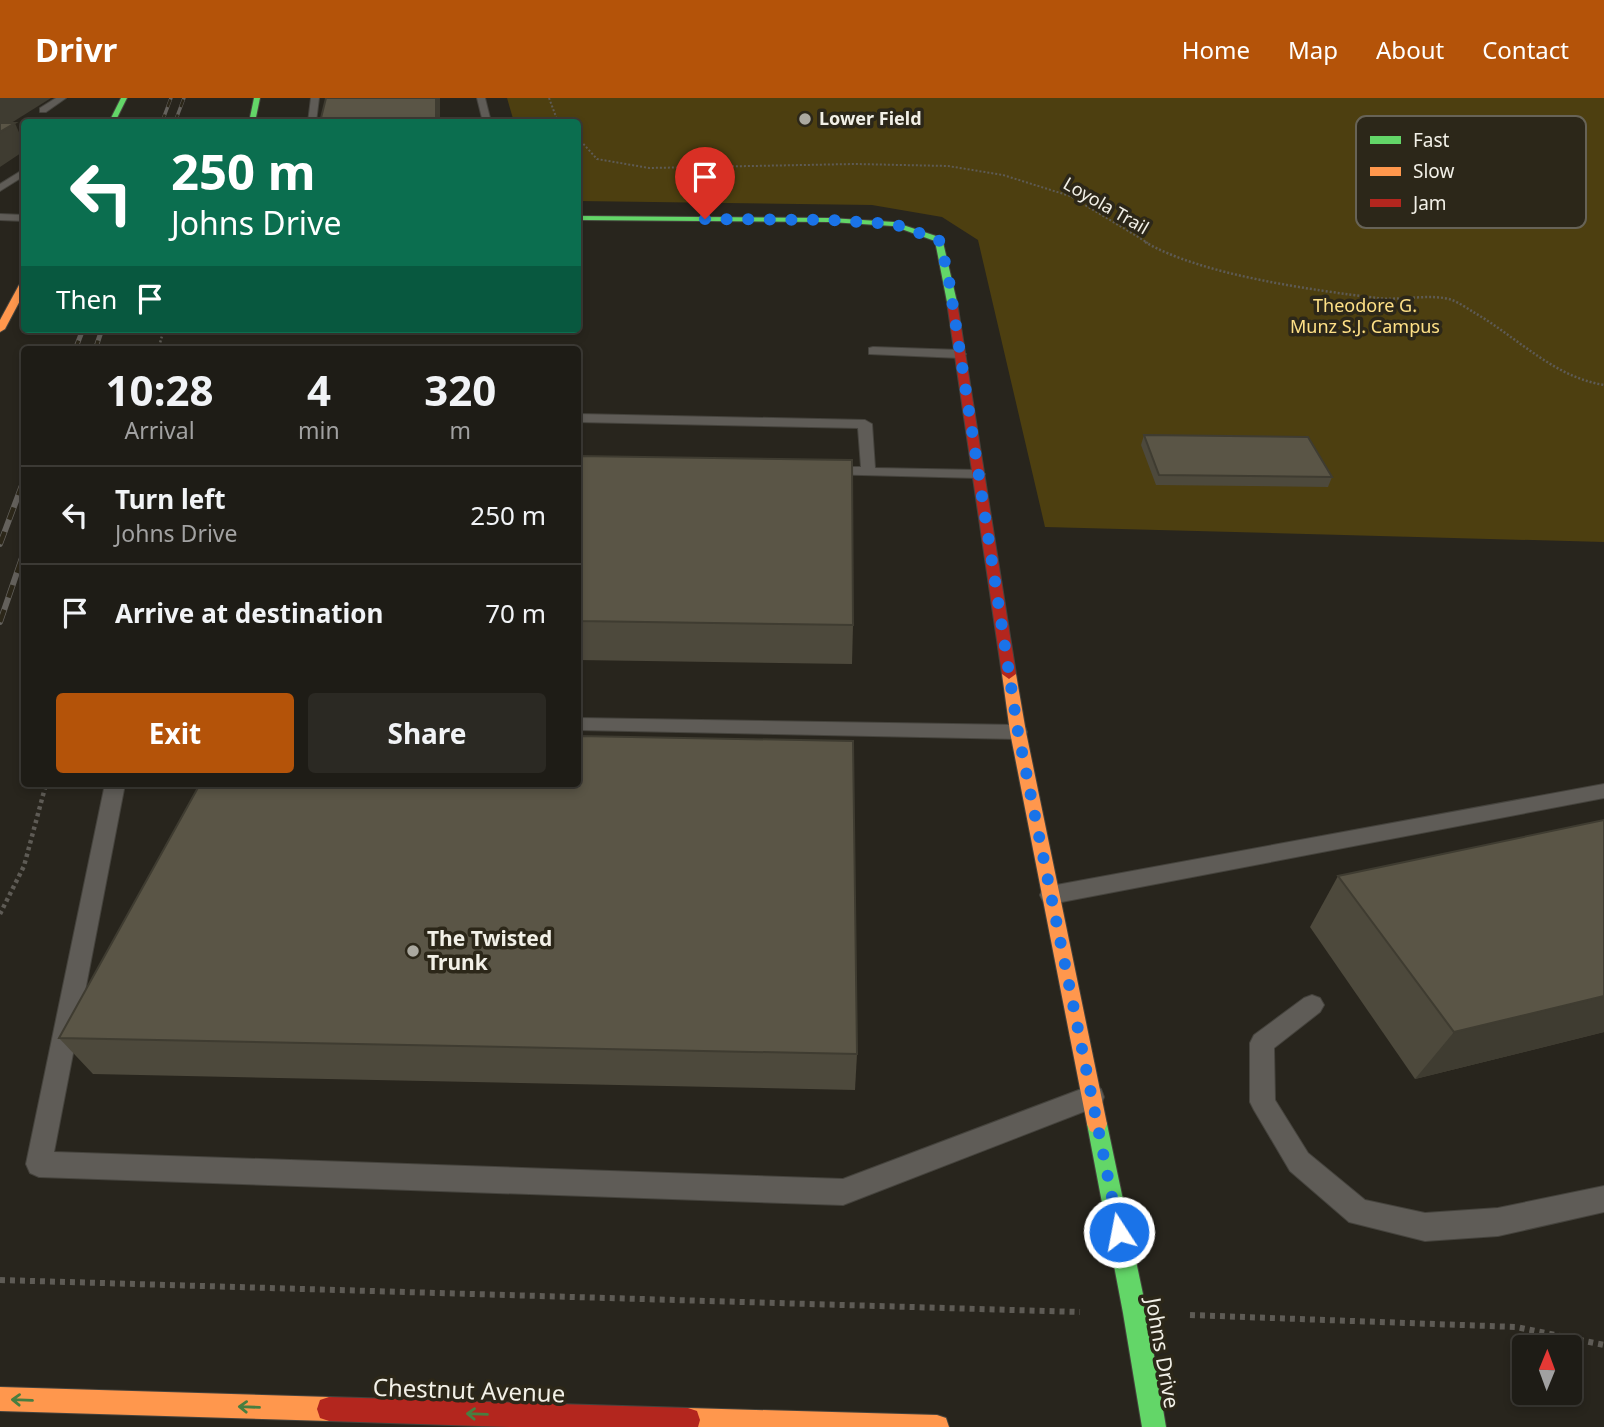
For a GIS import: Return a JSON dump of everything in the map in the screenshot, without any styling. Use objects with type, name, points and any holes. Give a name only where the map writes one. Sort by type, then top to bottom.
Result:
[{"type":"street","points":[[114,119],[124,98]]},
{"type":"street","points":[[253,119],[257,98]]},
{"type":"street","name":"Johns Drive","points":[[581,218],[830,220],[894,224],[939,240],[948,274],[1018,732],[1135,1313],[1154,1427]]},
{"type":"street","points":[[0,329],[21,290]]},
{"type":"street","name":"Chestnut Avenue","points":[[0,1399],[625,1423],[937,1427]]},
{"type":"lane","points":[[43,110],[62,98]]},
{"type":"lane","points":[[312,119],[315,98]]},
{"type":"lane","points":[[481,98],[486,119]]},
{"type":"lane","points":[[0,141],[21,141]]},
{"type":"lane","points":[[0,188],[21,174]]},
{"type":"lane","points":[[0,217],[21,218]]},
{"type":"lane","points":[[873,351],[960,354]]},
{"type":"lane","points":[[581,418],[865,424],[868,471]]},
{"type":"lane","points":[[813,470],[978,474]]},
{"type":"lane","points":[[581,724],[1018,732]]},
{"type":"lane","points":[[114,787],[38,1164],[843,1192],[1092,1097]]},
{"type":"lane","points":[[1051,895],[1604,791]]},
{"type":"lane","points":[[1311,1005],[1262,1043],[1263,1102],[1299,1162],[1359,1212],[1425,1227],[1498,1222],[1604,1199]]},
{"type":"path","points":[[549,98],[557,119]]},
{"type":"path","name":"Loyola Trail","points":[[581,141],[597,159],[649,168],[677,170],[855,164],[948,166],[984,171],[1051,189],[1070,197],[1156,248],[1210,268],[1378,298],[1452,300],[1495,325],[1556,369],[1604,385]]},
{"type":"path","points":[[0,914],[24,866],[45,787]]},
{"type":"path","points":[[0,1280],[1135,1313],[1516,1327],[1604,1345]]},
{"type":"green space","name":"Theodore G. Munz S.J. Campus","points":[[507,98],[1604,98],[1604,542],[1045,527],[978,240],[942,217],[872,205],[581,201],[581,119],[513,119]]},
{"type":"building","points":[[326,98],[436,98],[436,119],[321,118]]},
{"type":"building","points":[[0,123],[15,123],[0,132]]},
{"type":"building","points":[[1144,435],[1308,437],[1332,477],[1159,475]]},
{"type":"building","points":[[581,456],[852,460],[853,625],[581,621]]},
{"type":"building","points":[[581,736],[853,741],[857,1054],[59,1038],[198,787],[581,787]]},
{"type":"building","points":[[1604,820],[1604,996],[1454,1032],[1338,876]]},
{"type":"railway","points":[[163,119],[171,98]]},
{"type":"railway","points":[[176,119],[184,98]]},
{"type":"railway","points":[[77,346],[81,333]]},
{"type":"railway","points":[[96,346],[101,333]]},
{"type":"railway","points":[[0,544],[21,488]]},
{"type":"railway","points":[[0,622],[21,561]]},
{"type":"traffic: fast","points":[[114,119],[124,98]]},
{"type":"traffic: fast","points":[[253,119],[257,98]]},
{"type":"traffic: fast","points":[[581,218],[830,220],[894,224],[939,240],[952,302]]},
{"type":"traffic: fast","points":[[1097,1124],[1135,1313],[1154,1427]]},
{"type":"traffic: slow","points":[[0,329],[21,290]]},
{"type":"traffic: slow","points":[[1009,674],[1018,732],[1097,1124]]},
{"type":"traffic: slow","points":[[0,1399],[329,1409]]},
{"type":"traffic: slow","points":[[688,1420],[937,1427]]},
{"type":"traffic: jam","points":[[952,302],[1009,674]]},
{"type":"traffic: jam","points":[[329,1409],[688,1420]]},
{"type":"place","name":"Lower Field","points":[[805,119]]},
{"type":"place","name":"The Twisted Trunk","points":[[413,951]]},
{"type":"route","points":[[705,219],[830,220],[894,224],[939,240],[948,274],[1018,732],[1119,1232]]}]
